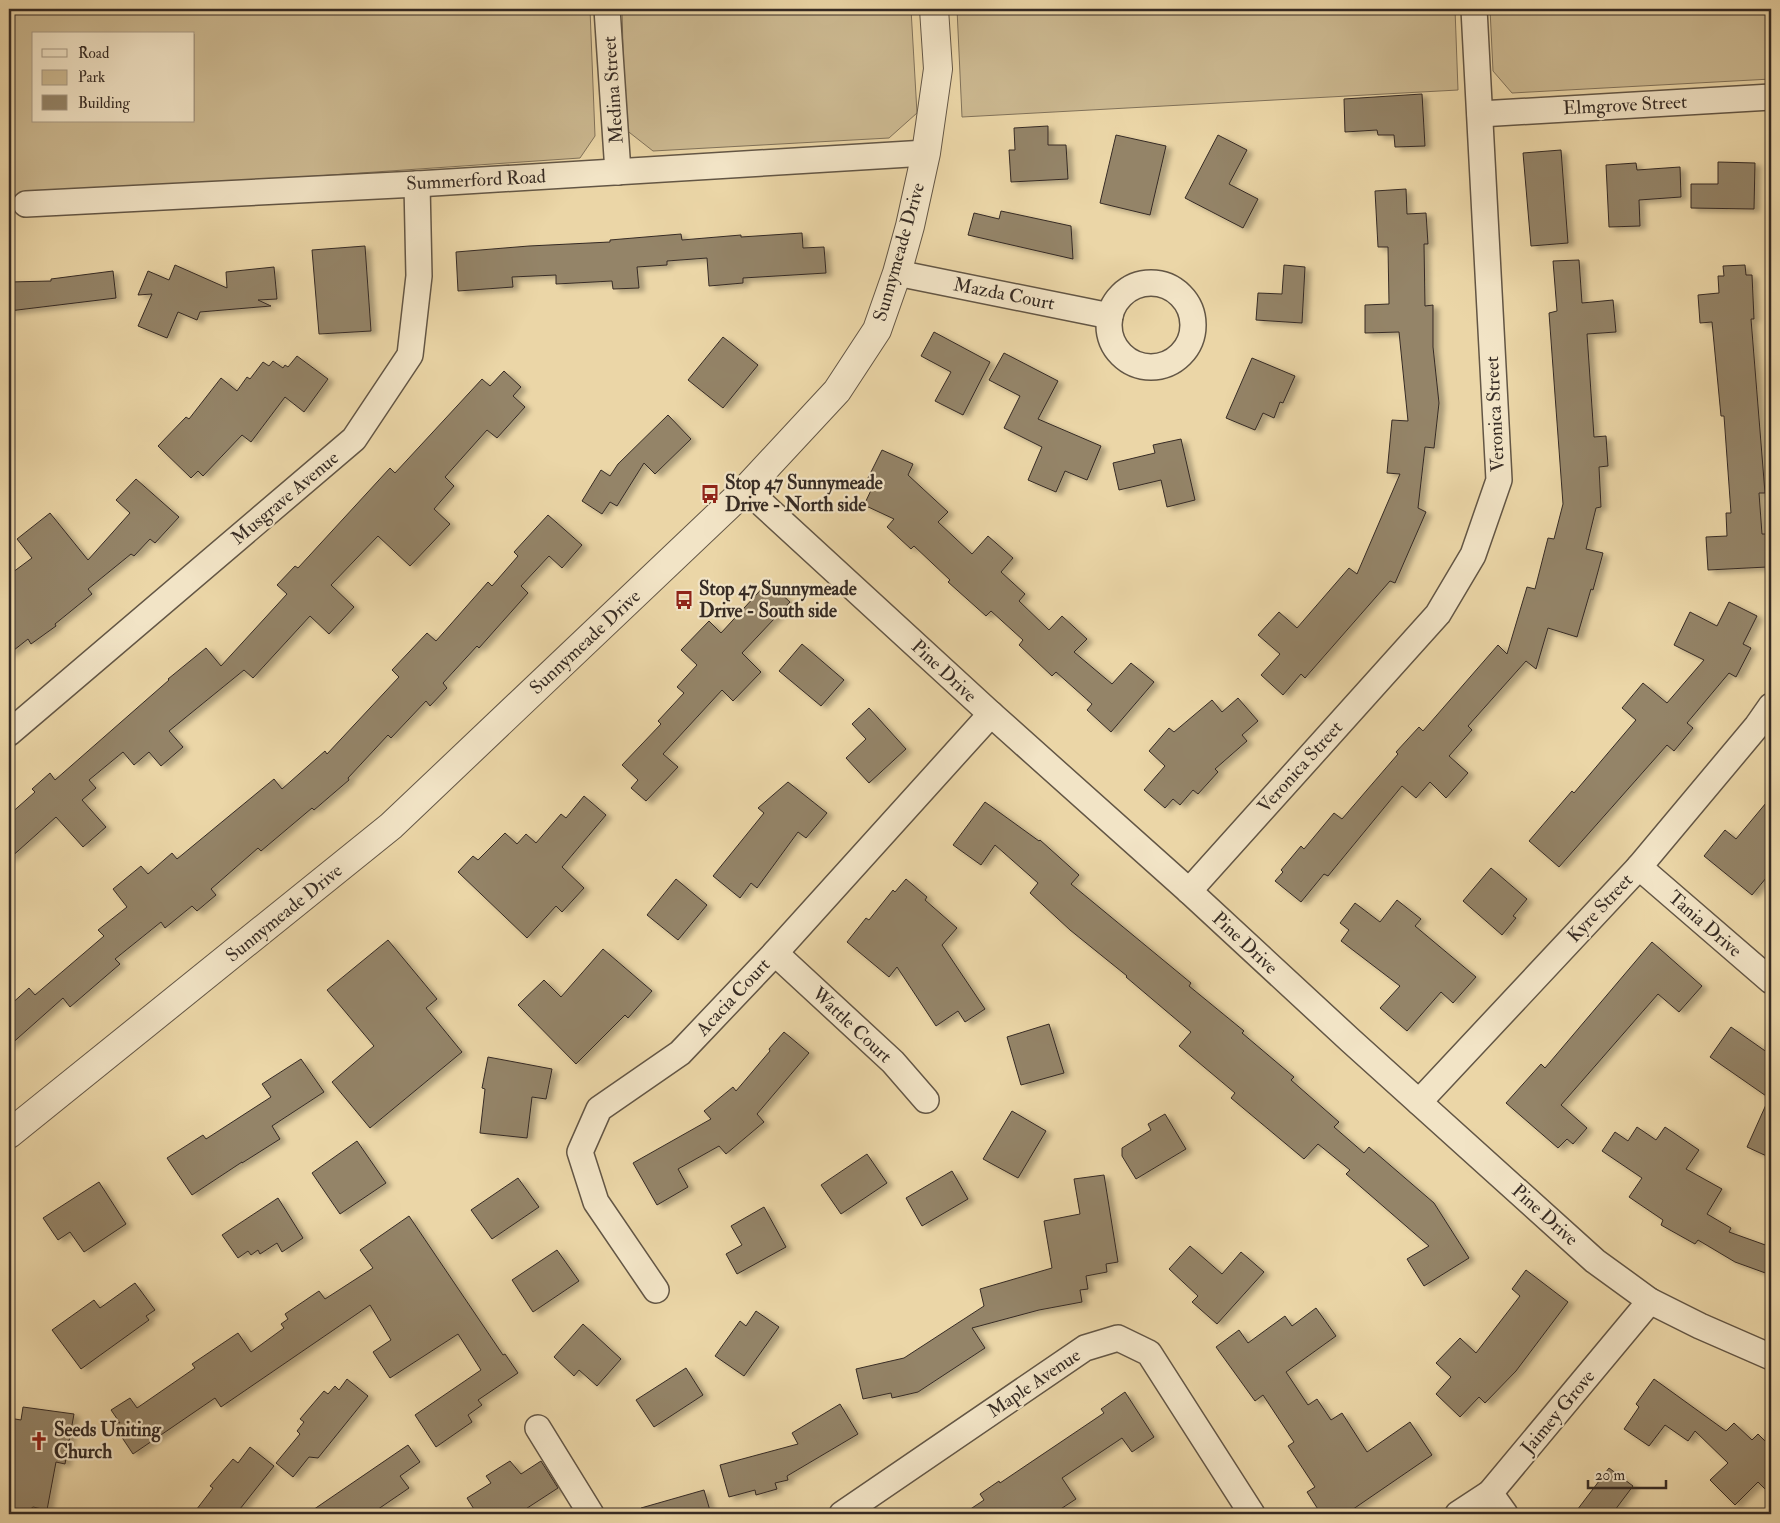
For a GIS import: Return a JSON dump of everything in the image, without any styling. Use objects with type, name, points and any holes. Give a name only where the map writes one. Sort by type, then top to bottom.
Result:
[{"type":"street","name":"Medina Street","points":[[608,9],[618,172]]},
{"type":"street","name":"Sunnymeade Drive","points":[[9,1134],[390,826],[746,489],[837,391],[877,330],[897,273],[910,226],[926,153],[938,69],[934,9]]},
{"type":"street","name":"Veronica Street","points":[[1189,891],[1438,614],[1473,555],[1499,480],[1474,9]]},
{"type":"street","name":"Elmgrove Street","points":[[1480,114],[1771,97]]},
{"type":"street","name":"Summerford Road","points":[[26,204],[417,184],[926,153]]},
{"type":"street","name":"Musgrave Avenue","points":[[10,729],[354,439],[410,355],[419,276],[417,184]]},
{"type":"street","name":"Mazda Court","points":[[897,273],[1110,316]]},
{"type":"street","name":"Pine Drive","points":[[746,489],[991,714],[1189,891],[1595,1261],[1650,1301],[1700,1326],[1771,1357]]},
{"type":"street","name":"Kyre Street","points":[[1419,1102],[1639,867],[1757,726],[1771,706]]},
{"type":"street","name":"Acacia Court","points":[[656,1290],[596,1202],[580,1152],[599,1110],[680,1053],[774,953],[991,714]]},
{"type":"street","name":"Tania Drive","points":[[1639,867],[1771,981]]},
{"type":"street","name":"Wattle Court","points":[[774,953],[893,1062],[926,1100]]},
{"type":"street","name":"Jaimey Grove","points":[[1458,1514],[1490,1493],[1650,1301]]},
{"type":"street","name":"Maple Avenue","points":[[842,1514],[1085,1348],[1118,1338],[1149,1354],[1252,1514]]},
{"type":"street","points":[[538,1428],[591,1514]]},
{"type":"street","points":[[1490,1493],[1505,1514]]},
{"type":"green space","points":[[9,9],[590,9],[595,136],[580,158],[9,197]]},
{"type":"green space","points":[[622,9],[911,9],[917,113],[889,138],[653,151],[625,129]]},
{"type":"green space","points":[[957,9],[1455,9],[1458,90],[962,117]]},
{"type":"green space","points":[[1490,9],[1771,9],[1771,79],[1512,93],[1493,71]]},
{"type":"building","points":[[1422,94],[1425,146],[1395,147],[1394,135],[1378,135],[1377,130],[1345,132],[1344,99]]},
{"type":"building","points":[[1048,126],[1048,145],[1066,145],[1068,179],[1011,182],[1009,150],[1015,150],[1014,128]]},
{"type":"building","points":[[1116,135],[1166,146],[1150,215],[1100,203]]},
{"type":"building","points":[[1218,135],[1247,150],[1229,184],[1258,199],[1243,228],[1185,198]]},
{"type":"building","points":[[1561,150],[1568,243],[1531,246],[1523,153]]},
{"type":"building","points":[[1718,162],[1755,163],[1754,209],[1691,208],[1691,184],[1718,184]]},
{"type":"building","points":[[1636,163],[1637,170],[1680,167],[1681,197],[1639,200],[1640,226],[1609,227],[1606,165]]},
{"type":"building","points":[[1406,189],[1407,214],[1426,213],[1428,244],[1424,244],[1425,306],[1433,305],[1433,347],[1439,403],[1434,448],[1425,447],[1418,508],[1426,512],[1395,583],[1390,581],[1305,678],[1301,674],[1283,695],[1261,675],[1280,654],[1258,635],[1279,612],[1297,628],[1349,568],[1357,574],[1400,474],[1387,473],[1392,420],[1408,421],[1399,332],[1365,333],[1365,305],[1389,304],[1388,247],[1378,247],[1375,191]]},
{"type":"building","points":[[1001,211],[1071,226],[1073,259],[968,235],[974,213],[999,219]]},
{"type":"building","points":[[802,233],[803,248],[824,247],[826,273],[743,278],[743,283],[709,286],[707,258],[667,261],[667,265],[637,267],[639,288],[613,289],[612,281],[556,284],[556,275],[512,277],[513,287],[458,291],[456,252],[610,242],[610,240],[681,234],[682,240],[741,235],[741,237]]},
{"type":"building","points":[[365,246],[371,331],[319,334],[312,250]]},
{"type":"building","points":[[1579,260],[1582,303],[1613,300],[1616,332],[1587,334],[1594,437],[1606,436],[1608,466],[1599,467],[1601,507],[1596,508],[1586,549],[1603,553],[1577,637],[1548,628],[1536,669],[1526,661],[1468,726],[1472,730],[1449,756],[1468,773],[1446,798],[1430,782],[1416,798],[1402,786],[1328,876],[1324,874],[1301,902],[1275,881],[1283,872],[1281,870],[1301,846],[1304,849],[1334,813],[1342,819],[1398,754],[1396,752],[1419,727],[1423,731],[1498,645],[1507,654],[1527,587],[1535,589],[1548,538],[1554,539],[1563,504],[1549,313],[1557,311],[1553,261]]},
{"type":"building","points":[[175,265],[227,288],[226,272],[274,267],[277,299],[258,300],[271,306],[200,312],[197,320],[178,312],[167,338],[138,326],[152,294],[138,295],[148,271],[169,280]]},
{"type":"building","points":[[1284,265],[1305,267],[1302,323],[1256,320],[1258,293],[1282,294]]},
{"type":"building","points":[[1745,265],[1746,275],[1752,275],[1754,319],[1751,319],[1765,493],[1759,493],[1762,534],[1766,534],[1767,567],[1708,570],[1706,537],[1727,536],[1726,513],[1731,513],[1724,416],[1721,416],[1712,322],[1700,323],[1698,295],[1719,293],[1718,276],[1724,276],[1723,266]]},
{"type":"building","points":[[113,271],[116,298],[9,311],[9,282],[51,281],[51,279]]},
{"type":"building","points":[[934,332],[990,362],[963,415],[935,401],[951,372],[921,356]]},
{"type":"building","points":[[723,337],[758,365],[723,408],[688,380]]},
{"type":"building","points":[[1004,353],[1058,381],[1038,419],[1101,446],[1087,480],[1065,471],[1056,492],[1028,480],[1042,447],[1004,428],[1020,396],[989,380]]},
{"type":"building","points":[[297,356],[328,379],[304,412],[285,397],[251,442],[242,435],[203,476],[198,471],[191,478],[158,446],[186,417],[189,419],[221,378],[237,391],[247,377],[250,379],[263,362],[269,366],[273,361],[283,368],[285,365],[288,367]]},
{"type":"building","points":[[1252,358],[1295,376],[1283,403],[1280,402],[1274,418],[1263,413],[1255,430],[1226,418]]},
{"type":"building","points":[[504,371],[521,387],[513,396],[525,407],[497,438],[487,430],[445,477],[454,486],[434,509],[450,524],[410,566],[378,536],[331,585],[354,607],[329,634],[310,616],[253,678],[244,670],[169,731],[183,747],[161,766],[149,752],[134,765],[123,752],[89,780],[96,788],[82,800],[106,827],[83,847],[56,817],[9,859],[9,815],[35,792],[32,789],[50,773],[55,780],[168,679],[206,648],[221,666],[287,594],[277,585],[295,566],[298,568],[390,468],[395,473],[482,379],[490,386]]},
{"type":"building","points":[[668,415],[691,439],[655,474],[644,463],[617,506],[610,502],[602,514],[582,501],[601,470],[610,476],[618,464]]},
{"type":"building","points":[[1181,439],[1195,500],[1167,507],[1161,480],[1119,490],[1113,463],[1155,453],[1153,445]]},
{"type":"building","points":[[882,450],[913,464],[908,475],[948,512],[938,522],[972,554],[988,536],[1013,558],[1001,572],[1025,594],[1019,601],[1049,630],[1062,616],[1087,639],[1074,652],[1112,684],[1131,663],[1154,682],[1111,732],[1087,710],[1092,704],[1056,672],[1052,676],[1019,645],[1023,640],[991,611],[986,616],[948,582],[950,580],[914,546],[911,549],[887,527],[894,519],[864,505],[874,484],[867,480]]},
{"type":"building","points":[[136,479],[179,517],[155,543],[150,539],[134,556],[131,554],[88,589],[92,594],[55,624],[56,626],[31,644],[28,639],[9,654],[9,575],[32,558],[17,539],[50,513],[88,560],[130,513],[116,500]]},
{"type":"building","points":[[548,515],[582,545],[562,568],[549,556],[521,586],[528,593],[479,648],[477,646],[443,683],[447,688],[430,706],[426,701],[391,738],[388,735],[348,778],[349,780],[261,851],[258,848],[211,889],[216,895],[197,911],[192,906],[165,928],[161,922],[115,959],[120,964],[70,1007],[63,998],[9,1046],[9,1006],[29,988],[35,995],[104,936],[98,930],[127,907],[113,889],[141,866],[148,874],[172,853],[177,859],[274,779],[282,789],[325,751],[327,754],[399,677],[392,670],[427,633],[436,641],[488,582],[492,586],[518,556],[514,552]]},
{"type":"building","points":[[768,582],[790,602],[742,653],[761,672],[733,701],[722,690],[663,754],[678,767],[646,801],[631,788],[638,780],[622,765],[661,724],[658,721],[684,693],[677,687],[697,665],[681,650],[709,621],[721,633]]},
{"type":"building","points":[[1729,602],[1757,616],[1743,644],[1751,648],[1736,677],[1729,673],[1687,723],[1693,728],[1674,751],[1667,745],[1559,867],[1529,841],[1572,791],[1574,793],[1636,720],[1622,708],[1643,683],[1667,703],[1704,660],[1674,645],[1690,612],[1717,626]]},
{"type":"building","points":[[802,644],[844,680],[821,706],[779,671]]},
{"type":"building","points":[[1238,698],[1258,721],[1242,735],[1247,741],[1215,769],[1218,772],[1198,794],[1193,790],[1180,805],[1173,799],[1165,808],[1144,790],[1165,766],[1149,751],[1169,728],[1174,732],[1212,700],[1222,712]]},
{"type":"building","points":[[869,708],[906,749],[869,783],[846,758],[866,739],[852,724]]},
{"type":"building","points":[[788,782],[827,813],[806,838],[798,832],[757,888],[751,883],[740,898],[713,876],[764,813],[758,808]]},
{"type":"building","points":[[584,796],[606,815],[562,867],[584,888],[562,912],[556,906],[527,938],[458,872],[473,856],[478,860],[505,833],[517,844],[526,834],[536,843],[561,814],[566,818]]},
{"type":"building","points":[[1771,797],[1771,872],[1752,895],[1704,856],[1725,830],[1736,839]]},
{"type":"building","points":[[985,802],[1040,840],[1079,875],[1071,884],[1191,983],[1189,986],[1244,1031],[1242,1033],[1294,1077],[1291,1080],[1339,1122],[1334,1127],[1364,1153],[1369,1147],[1434,1203],[1469,1258],[1424,1286],[1407,1259],[1429,1246],[1346,1174],[1350,1170],[1318,1144],[1304,1159],[1231,1098],[1235,1093],[1179,1046],[1191,1032],[1127,976],[1070,930],[1030,893],[1038,883],[995,845],[981,865],[953,845]]},
{"type":"building","points":[[1491,868],[1527,899],[1513,916],[1516,918],[1502,935],[1463,901]]},
{"type":"building","points":[[676,879],[707,905],[678,940],[647,915]]},
{"type":"building","points":[[906,879],[927,897],[925,900],[957,928],[942,945],[985,1009],[965,1022],[958,1011],[936,1026],[897,967],[889,977],[847,942],[866,918],[869,920],[893,890],[895,892]]},
{"type":"building","points":[[1397,900],[1421,919],[1415,926],[1476,977],[1453,1003],[1441,992],[1407,1031],[1380,1008],[1400,986],[1341,941],[1349,930],[1340,923],[1355,903],[1380,922]]},
{"type":"building","points":[[388,940],[437,999],[426,1008],[462,1052],[370,1128],[332,1082],[374,1046],[327,990]]},
{"type":"building","points":[[1652,942],[1702,986],[1679,1012],[1658,994],[1561,1105],[1587,1128],[1573,1144],[1567,1139],[1558,1148],[1506,1103],[1541,1064],[1545,1068]]},
{"type":"building","points":[[603,949],[652,991],[628,1018],[625,1015],[576,1064],[518,1005],[544,980],[561,997]]},
{"type":"building","points":[[1049,1024],[1064,1073],[1021,1085],[1007,1037]]},
{"type":"building","points":[[1731,1027],[1771,1055],[1771,1158],[1747,1147],[1769,1098],[1710,1057]]},
{"type":"building","points":[[784,1032],[809,1053],[757,1114],[764,1122],[726,1154],[719,1146],[678,1169],[688,1187],[657,1205],[633,1163],[711,1119],[704,1111],[733,1087],[736,1091]]},
{"type":"building","points":[[488,1057],[552,1069],[546,1099],[532,1097],[527,1138],[480,1133],[485,1089],[482,1088]]},
{"type":"building","points":[[301,1059],[324,1092],[272,1126],[280,1139],[192,1195],[167,1158],[203,1135],[206,1139],[271,1097],[262,1084]]},
{"type":"building","points":[[1012,1111],[1046,1131],[1018,1178],[983,1159]]},
{"type":"building","points":[[1165,1114],[1186,1149],[1136,1179],[1122,1156],[1122,1148],[1151,1130],[1148,1124]]},
{"type":"building","points":[[1637,1127],[1656,1140],[1665,1127],[1699,1150],[1686,1169],[1722,1189],[1707,1214],[1731,1228],[1729,1232],[1771,1247],[1771,1275],[1735,1262],[1698,1240],[1695,1244],[1661,1225],[1663,1220],[1629,1197],[1642,1178],[1602,1151],[1615,1132],[1628,1141]]},
{"type":"building","points":[[357,1141],[386,1183],[340,1214],[312,1173]]},
{"type":"building","points":[[867,1154],[887,1183],[841,1214],[821,1185]]},
{"type":"building","points":[[952,1171],[968,1199],[922,1226],[906,1198]]},
{"type":"building","points":[[1104,1175],[1118,1262],[1106,1264],[1107,1272],[1086,1276],[1088,1289],[1080,1290],[1082,1302],[1039,1310],[972,1328],[985,1348],[918,1392],[892,1398],[891,1393],[863,1399],[856,1369],[904,1358],[984,1306],[980,1289],[1052,1268],[1044,1221],[1080,1214],[1074,1179]]},
{"type":"building","points":[[518,1178],[539,1207],[492,1239],[471,1210]]},
{"type":"building","points":[[99,1182],[126,1224],[84,1252],[70,1232],[58,1240],[43,1218]]},
{"type":"building","points":[[278,1198],[303,1238],[282,1252],[277,1243],[260,1254],[258,1250],[251,1255],[248,1251],[238,1258],[222,1235]]},
{"type":"building","points":[[764,1207],[786,1247],[737,1274],[726,1254],[742,1245],[731,1226]]},
{"type":"building","points":[[409,1216],[503,1355],[505,1354],[518,1373],[478,1400],[482,1405],[468,1415],[472,1422],[436,1447],[415,1415],[481,1370],[458,1334],[390,1378],[373,1352],[391,1340],[370,1305],[221,1407],[215,1398],[133,1454],[111,1421],[120,1423],[111,1410],[130,1398],[137,1408],[195,1368],[192,1364],[238,1333],[251,1352],[284,1328],[281,1324],[288,1319],[285,1314],[319,1291],[325,1299],[373,1268],[360,1250]]},
{"type":"building","points":[[1190,1246],[1222,1274],[1241,1252],[1264,1272],[1217,1324],[1192,1302],[1198,1296],[1169,1269]]},
{"type":"building","points":[[557,1250],[579,1281],[533,1312],[512,1280]]},
{"type":"building","points":[[1526,1270],[1568,1302],[1516,1371],[1485,1403],[1479,1397],[1460,1417],[1436,1394],[1451,1377],[1436,1363],[1460,1338],[1476,1353],[1520,1296],[1512,1289]]},
{"type":"building","points":[[135,1283],[155,1310],[146,1316],[149,1320],[81,1369],[52,1330],[94,1300],[100,1308]]},
{"type":"building","points":[[1316,1308],[1336,1336],[1286,1372],[1308,1405],[1317,1399],[1331,1420],[1342,1413],[1367,1452],[1410,1422],[1432,1455],[1346,1514],[1321,1514],[1307,1492],[1315,1487],[1288,1446],[1294,1442],[1263,1395],[1255,1401],[1216,1347],[1239,1330],[1248,1343],[1285,1316],[1292,1326]]},
{"type":"building","points":[[756,1311],[779,1327],[744,1376],[715,1356],[740,1321],[746,1326]]},
{"type":"building","points":[[583,1324],[621,1359],[597,1386],[579,1370],[574,1376],[554,1357]]},
{"type":"building","points":[[686,1368],[703,1395],[654,1427],[636,1400]]},
{"type":"building","points":[[347,1379],[368,1396],[318,1458],[309,1457],[293,1477],[276,1463],[300,1434],[297,1431],[304,1422],[300,1419],[324,1391],[328,1394],[335,1386],[339,1390]]},
{"type":"building","points":[[1654,1379],[1726,1431],[1734,1423],[1752,1440],[1758,1434],[1771,1447],[1771,1495],[1758,1482],[1735,1505],[1710,1480],[1728,1463],[1695,1431],[1688,1441],[1665,1425],[1649,1446],[1624,1429],[1639,1407],[1636,1404]]},
{"type":"building","points":[[1125,1392],[1154,1437],[1132,1452],[1122,1438],[1062,1478],[1076,1499],[1053,1514],[963,1514],[984,1500],[980,1494],[999,1481],[1000,1483],[1104,1413],[1101,1409]]},
{"type":"building","points":[[840,1404],[858,1434],[787,1476],[788,1480],[775,1483],[777,1489],[756,1495],[755,1490],[729,1497],[720,1465],[798,1444],[792,1433]]},
{"type":"building","name":"Seeds Uniting Church","points":[[23,1407],[74,1414],[65,1464],[56,1462],[47,1510],[33,1507],[24,1514],[9,1514],[9,1418],[21,1420]]},
{"type":"building","points":[[408,1445],[420,1462],[400,1476],[409,1488],[371,1514],[307,1514]]},
{"type":"building","points":[[250,1447],[274,1466],[236,1514],[193,1514],[213,1488],[210,1486],[233,1459],[238,1463]]},
{"type":"building","points":[[510,1461],[521,1474],[541,1461],[558,1488],[518,1514],[477,1514],[467,1498],[491,1483],[486,1476]]},
{"type":"building","points":[[1609,1468],[1633,1486],[1612,1514],[1574,1514]]},
{"type":"building","points":[[704,1490],[711,1514],[642,1514],[641,1508]]},
{"type":"place","name":"Stop 47 Sunnymeade Drive - North side","points":[[710,494]]},
{"type":"place","name":"Stop 47 Sunnymeade Drive - South side","points":[[684,600]]},
{"type":"place","name":"Seeds Uniting Church","points":[[39,1441]]}]
